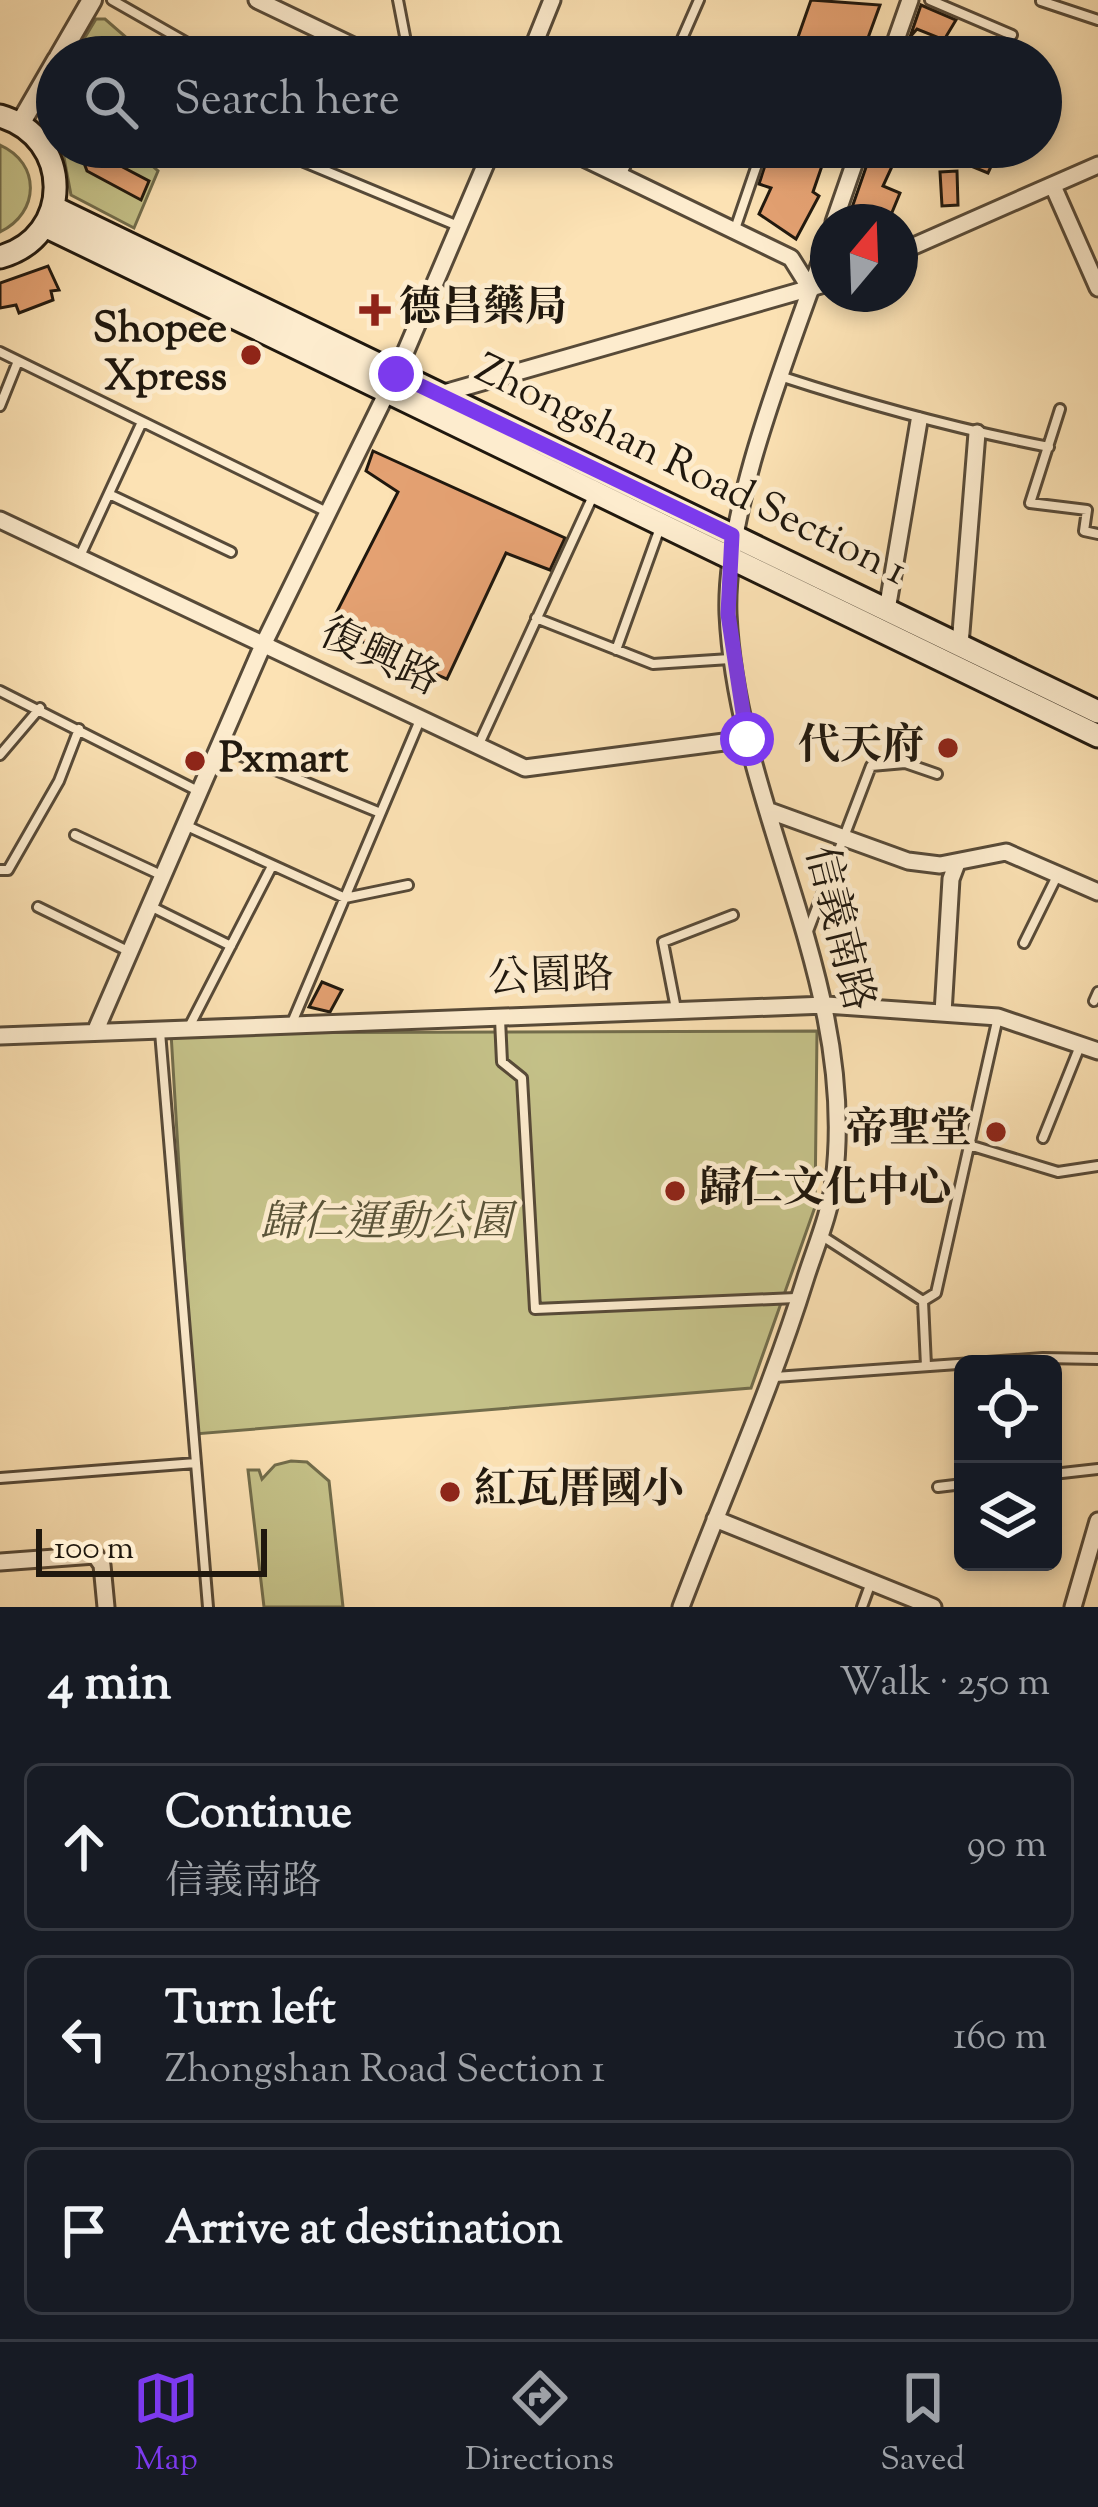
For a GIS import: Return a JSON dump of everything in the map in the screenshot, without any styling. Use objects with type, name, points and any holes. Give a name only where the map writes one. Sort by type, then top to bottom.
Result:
[{"type":"main road","points":[[10,120],[36,145]]},
{"type":"main road","points":[[0,257],[22,249],[50,217],[52,168]]},
{"type":"main road","name":"Zhongshan Road Section 1","points":[[50,217],[391,383],[439,394],[599,483],[661,524],[730,545],[887,610],[1098,712]]},
{"type":"main road","name":"Zhongshan Road Section 1","points":[[391,383],[412,404],[730,545],[1098,736]]},
{"type":"street","points":[[71,36],[92,0]]},
{"type":"street","points":[[257,0],[332,36]]},
{"type":"street","points":[[537,36],[552,0]]},
{"type":"street","points":[[897,36],[910,0]]},
{"type":"street","points":[[10,120],[36,86]]},
{"type":"street","points":[[918,244],[1098,165]]},
{"type":"street","points":[[95,1032],[263,645],[391,383],[484,168]]},
{"type":"street","points":[[604,168],[791,258],[810,288]]},
{"type":"street","points":[[840,204],[853,168]]},
{"type":"street","points":[[1053,186],[1098,288]]},
{"type":"street","points":[[412,404],[810,290]]},
{"type":"street","points":[[730,545],[810,293]]},
{"type":"street","points":[[887,610],[919,421]]},
{"type":"street","points":[[960,646],[976,433]]},
{"type":"street","name":"復興路","points":[[0,520],[525,768],[747,739]]},
{"type":"street","name":"信義南路","points":[[681,1607],[775,1377],[834,1183],[837,1110],[826,1005],[747,739],[732,658],[730,545]]},
{"type":"street","points":[[770,811],[908,861],[957,862],[977,854],[1006,852],[1098,892]]},
{"type":"street","points":[[943,1013],[951,879],[957,862]]},
{"type":"street","name":"公園路","points":[[0,1036],[826,1005],[998,1017],[1098,1051]]},
{"type":"street","points":[[715,1519],[933,1607]]},
{"type":"street","points":[[1073,1607],[1091,1567],[1098,1521]]},
{"type":"street","points":[[0,1562],[95,1555],[102,1565],[106,1607]]},
{"type":"lane","points":[[112,0],[175,36]]},
{"type":"lane","points":[[398,0],[405,36]]},
{"type":"lane","points":[[684,36],[700,0]]},
{"type":"lane","points":[[930,0],[1012,35]]},
{"type":"lane","points":[[1041,1],[1098,20]]},
{"type":"lane","points":[[322,36],[324,32]]},
{"type":"lane","points":[[319,168],[458,226]]},
{"type":"lane","points":[[621,176],[625,168]]},
{"type":"lane","points":[[735,230],[756,168]]},
{"type":"lane","points":[[0,352],[327,512]]},
{"type":"lane","points":[[0,406],[18,361]]},
{"type":"lane","points":[[783,377],[919,421],[949,421],[976,433],[1049,447]]},
{"type":"lane","points":[[1060,409],[1030,503],[1087,510],[1084,532],[1098,534]]},
{"type":"lane","points":[[79,558],[142,422]]},
{"type":"lane","points":[[478,746],[599,483]]},
{"type":"lane","points":[[109,494],[231,552]]},
{"type":"lane","points":[[616,650],[661,524]]},
{"type":"lane","points":[[536,618],[653,664],[732,658]]},
{"type":"lane","points":[[0,691],[201,793]]},
{"type":"lane","points":[[0,755],[40,708]]},
{"type":"lane","points":[[291,1025],[421,719]]},
{"type":"lane","points":[[0,870],[8,870],[43,810],[79,729]]},
{"type":"lane","points":[[222,748],[378,812]]},
{"type":"lane","points":[[806,937],[872,766],[905,763],[937,774]]},
{"type":"lane","points":[[187,826],[345,898],[407,885]]},
{"type":"lane","points":[[75,835],[164,876]]},
{"type":"lane","points":[[188,1029],[272,866]]},
{"type":"lane","points":[[1024,944],[1058,874]]},
{"type":"lane","points":[[151,906],[231,946]]},
{"type":"lane","points":[[38,908],[130,952]]},
{"type":"lane","points":[[676,1011],[663,942],[733,915]]},
{"type":"lane","points":[[500,1017],[502,1061],[522,1078],[535,1309],[800,1298]]},
{"type":"lane","points":[[923,1301],[936,1293],[998,1017]]},
{"type":"lane","points":[[160,1030],[208,1607]]},
{"type":"lane","points":[[1042,1138],[1081,1044]]},
{"type":"lane","points":[[969,1146],[1058,1172],[1098,1166]]},
{"type":"lane","points":[[819,1234],[923,1301]]},
{"type":"lane","points":[[923,1301],[926,1366]]},
{"type":"lane","points":[[775,1377],[1098,1359]]},
{"type":"lane","points":[[0,1478],[196,1463]]},
{"type":"lane","points":[[1062,1473],[1098,1468]]},
{"type":"lane","points":[[938,1487],[954,1485]]},
{"type":"lane","points":[[862,1607],[871,1583]]},
{"type":"green space","points":[[96,19],[105,19],[125,36],[86,36]]},
{"type":"green space","points":[[0,145],[23,164],[30,188],[23,213],[0,232]]},
{"type":"green space","points":[[66,168],[158,171],[134,228],[71,195]]},
{"type":"green space","name":"歸仁運動公園","points":[[817,1031],[815,1207],[751,1388],[195,1434],[171,1033]]},
{"type":"green space","points":[[307,1462],[329,1481],[343,1607],[264,1607],[248,1470],[259,1470],[262,1479],[275,1465]]},
{"type":"building","points":[[811,0],[880,5],[869,36],[798,36]]},
{"type":"building","points":[[921,5],[956,20],[946,36],[917,29],[910,36]]},
{"type":"building","points":[[124,168],[149,181],[141,200],[87,171]]},
{"type":"building","points":[[764,168],[821,168],[813,192],[819,196],[810,204],[796,239],[759,214],[771,188],[759,184]]},
{"type":"building","points":[[866,168],[891,168],[883,186],[900,193],[895,204],[853,204]]},
{"type":"building","points":[[957,171],[958,205],[942,206],[940,172]]},
{"type":"building","points":[[48,266],[59,290],[51,291],[53,300],[19,313],[16,305],[0,308],[0,283]]},
{"type":"building","points":[[373,451],[565,538],[550,570],[506,553],[447,679],[329,627],[398,492],[366,471]]},
{"type":"building","points":[[322,982],[342,990],[330,1012],[309,1007]]},
{"type":"place","name":"德昌藥局","points":[[375,310]]},
{"type":"place","name":"Shopee Xpress","points":[[251,355]]},
{"type":"place","name":"代天府","points":[[948,748]]},
{"type":"place","name":"Pxmart","points":[[195,761]]},
{"type":"place","name":"帝聖堂","points":[[996,1132]]},
{"type":"place","name":"歸仁文化中心","points":[[675,1191]]},
{"type":"place","name":"紅瓦厝國小","points":[[450,1492]]},
{"type":"route","points":[[396,374],[732,535],[728,614],[747,739]]}]
